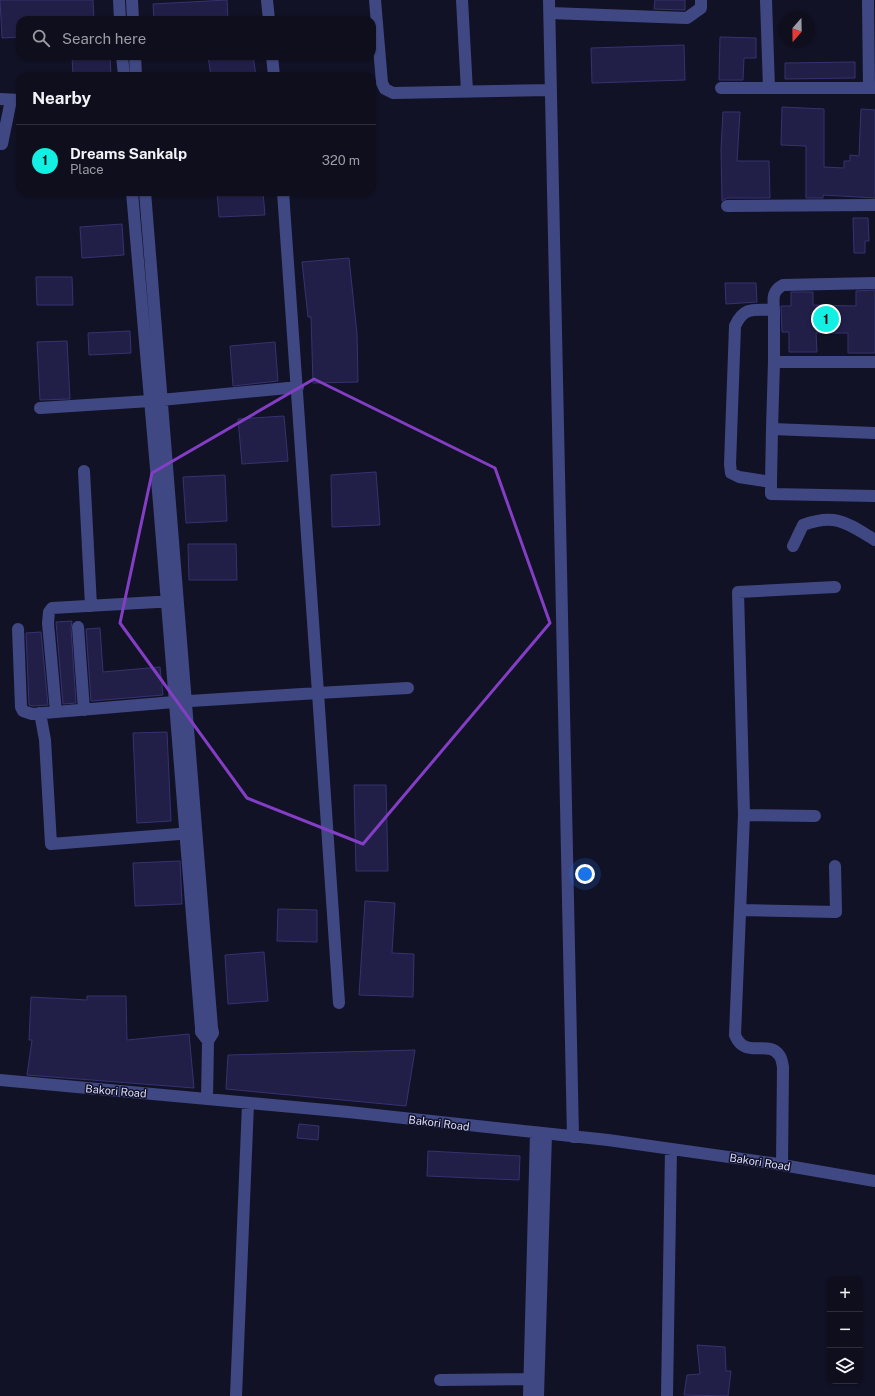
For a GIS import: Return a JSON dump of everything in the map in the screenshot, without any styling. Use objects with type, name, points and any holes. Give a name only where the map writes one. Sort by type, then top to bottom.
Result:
[{"type":"street","points":[[119,0],[120,16]]},
{"type":"street","points":[[132,0],[133,16]]},
{"type":"street","points":[[267,0],[269,16]]},
{"type":"street","points":[[375,0],[382,83],[385,89],[393,93],[551,90]]},
{"type":"street","points":[[462,0],[467,91]]},
{"type":"street","points":[[549,0],[573,1137]]},
{"type":"street","points":[[550,13],[687,18],[701,8],[702,0]]},
{"type":"street","points":[[766,0],[769,88]]},
{"type":"street","points":[[721,88],[872,88],[868,0]]},
{"type":"street","points":[[122,60],[124,72]]},
{"type":"street","points":[[135,60],[136,72]]},
{"type":"street","points":[[272,60],[274,72]]},
{"type":"street","points":[[2,144],[10,100]]},
{"type":"street","points":[[132,196],[150,401],[172,601],[180,701],[185,833],[201,1032],[208,1041]]},
{"type":"street","points":[[146,196],[162,399],[172,601]]},
{"type":"street","points":[[283,196],[298,387],[339,1003]]},
{"type":"street","points":[[727,206],[875,205]]},
{"type":"street","points":[[875,284],[783,285],[776,289],[773,296],[774,362],[771,482],[771,494],[875,496]]},
{"type":"street","points":[[771,482],[739,478],[731,473],[730,464],[734,326],[739,315],[748,310],[774,310]]},
{"type":"street","points":[[774,362],[875,362]]},
{"type":"street","points":[[40,408],[150,401],[298,387]]},
{"type":"street","points":[[772,429],[875,433]]},
{"type":"street","points":[[84,471],[91,606]]},
{"type":"street","points":[[793,546],[803,525],[819,519],[843,521],[875,540]]},
{"type":"street","points":[[782,1165],[783,1067],[780,1055],[773,1049],[746,1048],[738,1044],[735,1036],[744,815],[738,592],[835,588]]},
{"type":"street","points":[[56,712],[48,623],[49,612],[52,608],[172,601]]},
{"type":"street","points":[[78,627],[84,710]]},
{"type":"street","points":[[18,629],[21,707],[27,713],[84,710],[180,701],[408,688]]},
{"type":"street","points":[[180,701],[198,832],[213,1033],[208,1041],[207,1099]]},
{"type":"street","points":[[40,713],[45,740],[51,844],[198,832]]},
{"type":"street","points":[[744,815],[815,816]]},
{"type":"street","points":[[741,910],[836,912],[835,866]]},
{"type":"street","name":"Bakori Road","points":[[0,1080],[348,1112],[573,1137],[782,1165],[875,1181]]},
{"type":"street","points":[[236,1396],[248,1104]]},
{"type":"street","points":[[529,1396],[541,1134]]},
{"type":"street","points":[[538,1396],[541,1134]]},
{"type":"street","points":[[667,1396],[671,1149]]},
{"type":"street","points":[[440,1380],[529,1379]]},
{"type":"highlighted area","points":[[314,379],[495,468],[550,623],[363,844],[247,798],[120,623],[152,473]]},
{"type":"building","points":[[0,0],[93,0],[94,16],[16,16],[16,37],[2,38]]},
{"type":"building","points":[[227,0],[228,16],[154,16],[153,4]]},
{"type":"building","points":[[655,0],[685,0],[685,10],[654,9]]},
{"type":"building","points":[[720,37],[756,38],[756,58],[744,58],[743,80],[719,80]]},
{"type":"building","points":[[684,45],[685,80],[592,83],[591,48]]},
{"type":"building","points":[[72,60],[110,60],[111,72],[73,72]]},
{"type":"building","points":[[209,60],[254,60],[255,72],[210,72]]},
{"type":"building","points":[[855,62],[855,78],[785,79],[785,63]]},
{"type":"building","points":[[782,107],[824,109],[824,167],[844,168],[844,161],[850,161],[850,155],[859,156],[861,109],[875,110],[875,198],[823,195],[823,198],[806,198],[806,146],[781,145]]},
{"type":"building","points":[[723,112],[740,112],[737,161],[769,161],[770,198],[727,198],[722,201],[721,149]]},
{"type":"building","points":[[217,196],[263,196],[265,215],[219,217]]},
{"type":"building","points":[[853,218],[868,218],[869,241],[865,241],[865,253],[854,253]]},
{"type":"building","points":[[122,224],[124,255],[82,258],[80,227]]},
{"type":"building","points":[[349,258],[357,334],[358,382],[313,383],[311,317],[308,317],[302,262]]},
{"type":"building","points":[[36,277],[72,277],[73,305],[37,305]]},
{"type":"building","points":[[725,283],[756,283],[757,302],[726,304]]},
{"type":"building","points":[[875,290],[875,353],[848,353],[848,333],[816,333],[817,352],[789,352],[789,332],[782,332],[781,306],[791,306],[791,292],[813,292],[813,305],[856,306],[856,291]]},
{"type":"building","points":[[130,331],[131,353],[89,355],[88,333]]},
{"type":"building","points":[[67,341],[70,399],[40,400],[37,342]]},
{"type":"building","points":[[275,342],[278,381],[233,386],[230,346]]},
{"type":"building","points":[[284,416],[288,461],[242,464],[238,419]]},
{"type":"building","points":[[376,472],[380,525],[332,527],[331,475]]},
{"type":"building","points":[[225,475],[227,521],[186,523],[183,477]]},
{"type":"building","points":[[188,544],[236,544],[237,580],[189,580]]},
{"type":"building","points":[[72,621],[71,628],[76,703],[63,704],[56,622]]},
{"type":"building","points":[[100,628],[103,672],[160,667],[163,695],[91,701],[86,629]]},
{"type":"building","points":[[41,632],[48,705],[33,706],[29,705],[26,633]]},
{"type":"building","points":[[167,732],[171,821],[137,823],[133,733]]},
{"type":"building","points":[[354,785],[386,785],[388,871],[356,871]]},
{"type":"building","points":[[180,861],[182,904],[135,906],[133,863]]},
{"type":"building","points":[[365,901],[395,903],[392,953],[414,954],[413,997],[359,995]]},
{"type":"building","points":[[278,909],[317,910],[317,942],[277,941]]},
{"type":"building","points":[[264,952],[268,1001],[228,1004],[225,955]]},
{"type":"building","points":[[87,996],[126,996],[127,1040],[189,1034],[194,1088],[27,1075],[32,1040],[29,1040],[31,997],[87,1000]]},
{"type":"building","points":[[415,1050],[406,1106],[226,1089],[228,1055]]},
{"type":"building","points":[[299,1124],[319,1126],[318,1140],[297,1138]]},
{"type":"building","points":[[428,1151],[520,1156],[519,1180],[427,1176]]},
{"type":"building","points":[[697,1345],[725,1347],[726,1371],[731,1371],[728,1396],[684,1395],[687,1375],[700,1374]]},
{"type":"place","name":"Dreams Sankalp","points":[[826,319]]}]
